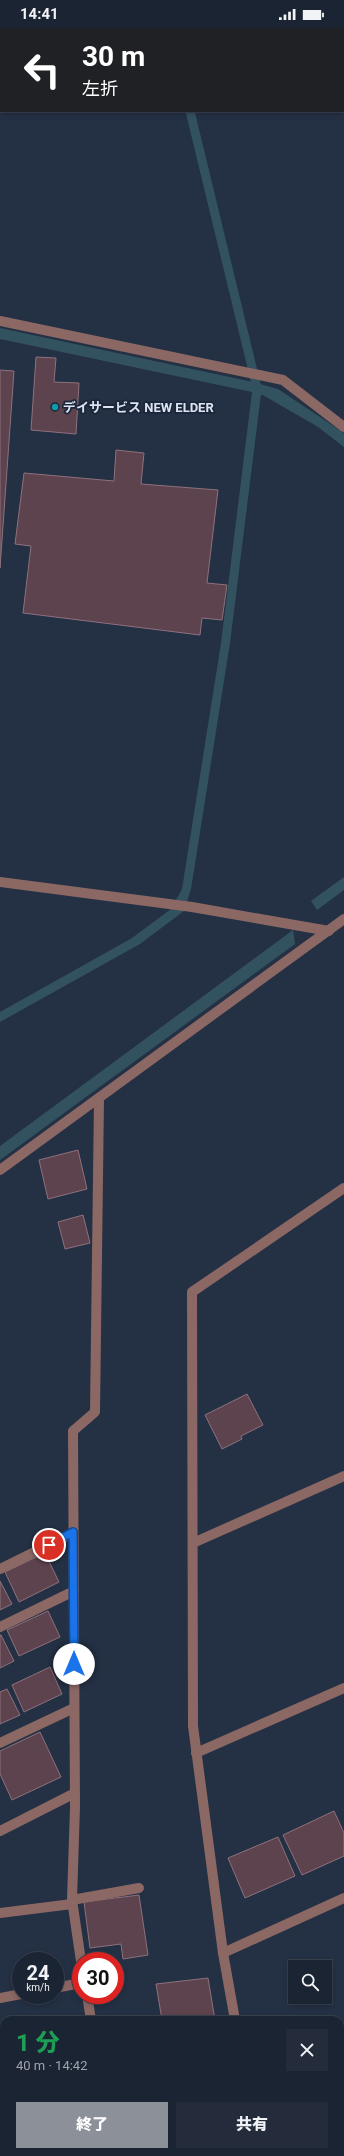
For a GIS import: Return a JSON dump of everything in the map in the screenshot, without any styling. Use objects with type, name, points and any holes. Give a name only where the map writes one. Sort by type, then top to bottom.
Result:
[{"type":"street","points":[[0,321],[283,380],[344,427]]},
{"type":"street","points":[[0,882],[192,907],[329,930]]},
{"type":"street","points":[[0,1170],[344,919]]},
{"type":"street","points":[[80,1952],[72,1902],[75,1793],[73,1432],[95,1412],[99,1098]]},
{"type":"street","points":[[234,2016],[223,1952],[193,1726],[192,1292],[344,1188]]},
{"type":"street","points":[[193,1543],[344,1476]]},
{"type":"street","points":[[0,1569],[73,1532]]},
{"type":"street","points":[[0,1627],[74,1591]]},
{"type":"street","points":[[196,1753],[344,1688]]},
{"type":"street","points":[[0,1743],[74,1708]]},
{"type":"street","points":[[0,1831],[75,1793]]},
{"type":"street","points":[[0,1913],[72,1902],[139,1888]]},
{"type":"street","points":[[223,1952],[344,1898]]},
{"type":"street","points":[[0,1998],[12,1996]]},
{"type":"street","points":[[88,2004],[90,2016]]},
{"type":"water","points":[[0,328],[253,382],[278,389],[344,433],[344,447],[318,427],[261,394],[230,643],[191,889],[184,911],[140,944],[0,1022],[0,1012],[132,938],[171,909],[182,889],[221,643],[252,392],[0,339]]},
{"type":"water","points":[[344,877],[344,890],[317,910],[311,901]]},
{"type":"water","points":[[293,930],[295,944],[0,1160],[0,1146]]},
{"type":"building","name":"デイサービス NEW ELDER","points":[[36,357],[56,358],[54,382],[79,383],[76,434],[31,430]]},
{"type":"building","points":[[0,370],[14,371],[0,568]]},
{"type":"building","points":[[116,450],[144,453],[141,484],[218,490],[207,583],[227,585],[222,620],[202,618],[200,635],[23,613],[31,546],[15,544],[24,473],[114,481]]},
{"type":"building","points":[[78,1150],[87,1189],[48,1199],[39,1160]]},
{"type":"building","points":[[83,1215],[90,1243],[65,1249],[58,1222]]},
{"type":"building","points":[[247,1394],[263,1425],[241,1436],[242,1439],[222,1449],[205,1415]]},
{"type":"building","points":[[45,1553],[59,1582],[19,1602],[5,1572]]},
{"type":"building","points":[[0,1581],[12,1604],[0,1610]]},
{"type":"building","points":[[48,1611],[60,1637],[19,1656],[7,1630]]},
{"type":"building","points":[[0,1635],[14,1661],[0,1668]]},
{"type":"building","points":[[50,1667],[62,1694],[24,1712],[12,1685]]},
{"type":"building","points":[[7,1689],[20,1715],[0,1724],[0,1692]]},
{"type":"building","points":[[40,1732],[61,1777],[12,1800],[0,1774],[0,1751]]},
{"type":"building","points":[[334,1811],[344,1833],[344,1856],[302,1875],[283,1835]]},
{"type":"building","points":[[278,1837],[295,1876],[245,1898],[228,1858]]},
{"type":"building","points":[[139,1895],[148,1955],[124,1959],[124,1952],[122,1952],[121,1944],[90,1948],[84,1902]]},
{"type":"building","points":[[208,1978],[214,2016],[161,2016],[156,1984]]},
{"type":"waterway","points":[[190,112],[257,388],[257,394]]},
{"type":"place","name":"デイサービス NEW ELDER","points":[[55,407]]},
{"type":"route","points":[[49,1545],[73,1532],[74,1664]]}]
